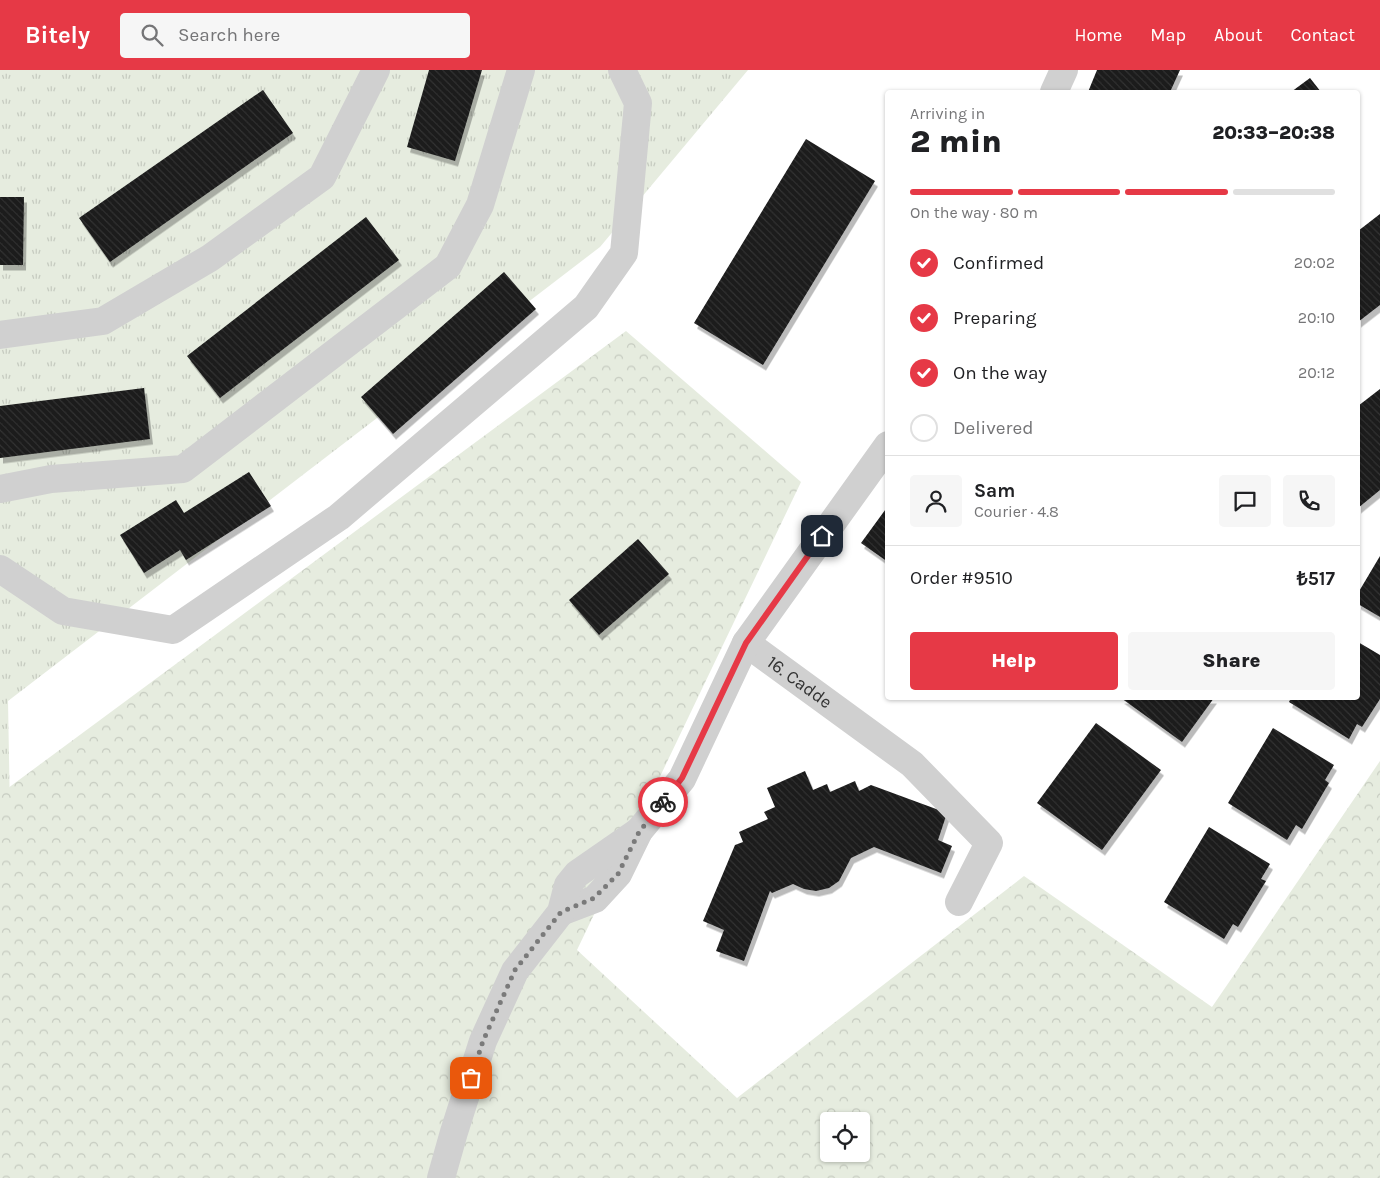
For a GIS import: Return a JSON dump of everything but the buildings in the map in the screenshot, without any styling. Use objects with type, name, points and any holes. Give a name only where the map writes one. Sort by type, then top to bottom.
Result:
[{"type":"street","points":[[0,335],[103,321],[210,258],[322,177],[376,70]]},
{"type":"street","points":[[0,489],[50,479],[183,469],[448,266],[480,205],[521,70]]},
{"type":"street","points":[[0,569],[63,611],[173,630],[339,517],[586,307],[624,253],[638,103],[622,70]]},
{"type":"street","points":[[1055,90],[1064,70]]},
{"type":"street","points":[[441,1178],[483,1041],[515,970],[561,912],[568,885],[577,874],[639,832],[682,778],[746,643],[885,448]]},
{"type":"street","name":"16. Cadde","points":[[746,643],[912,764],[989,843],[959,902]]},
{"type":"green space","points":[[0,70],[748,70],[600,247],[8,701],[16,1146],[0,1150]]},
{"type":"green space","points":[[626,331],[801,482],[577,950],[737,1098],[1024,876],[1212,1007],[1380,761],[1380,1178],[0,1178],[0,794]]},
{"type":"way so far","points":[[471,1078],[483,1041],[515,970],[561,912],[594,898],[618,874],[639,832],[663,802]]},
{"type":"route","points":[[663,802],[682,778],[746,643],[822,536]]}]
